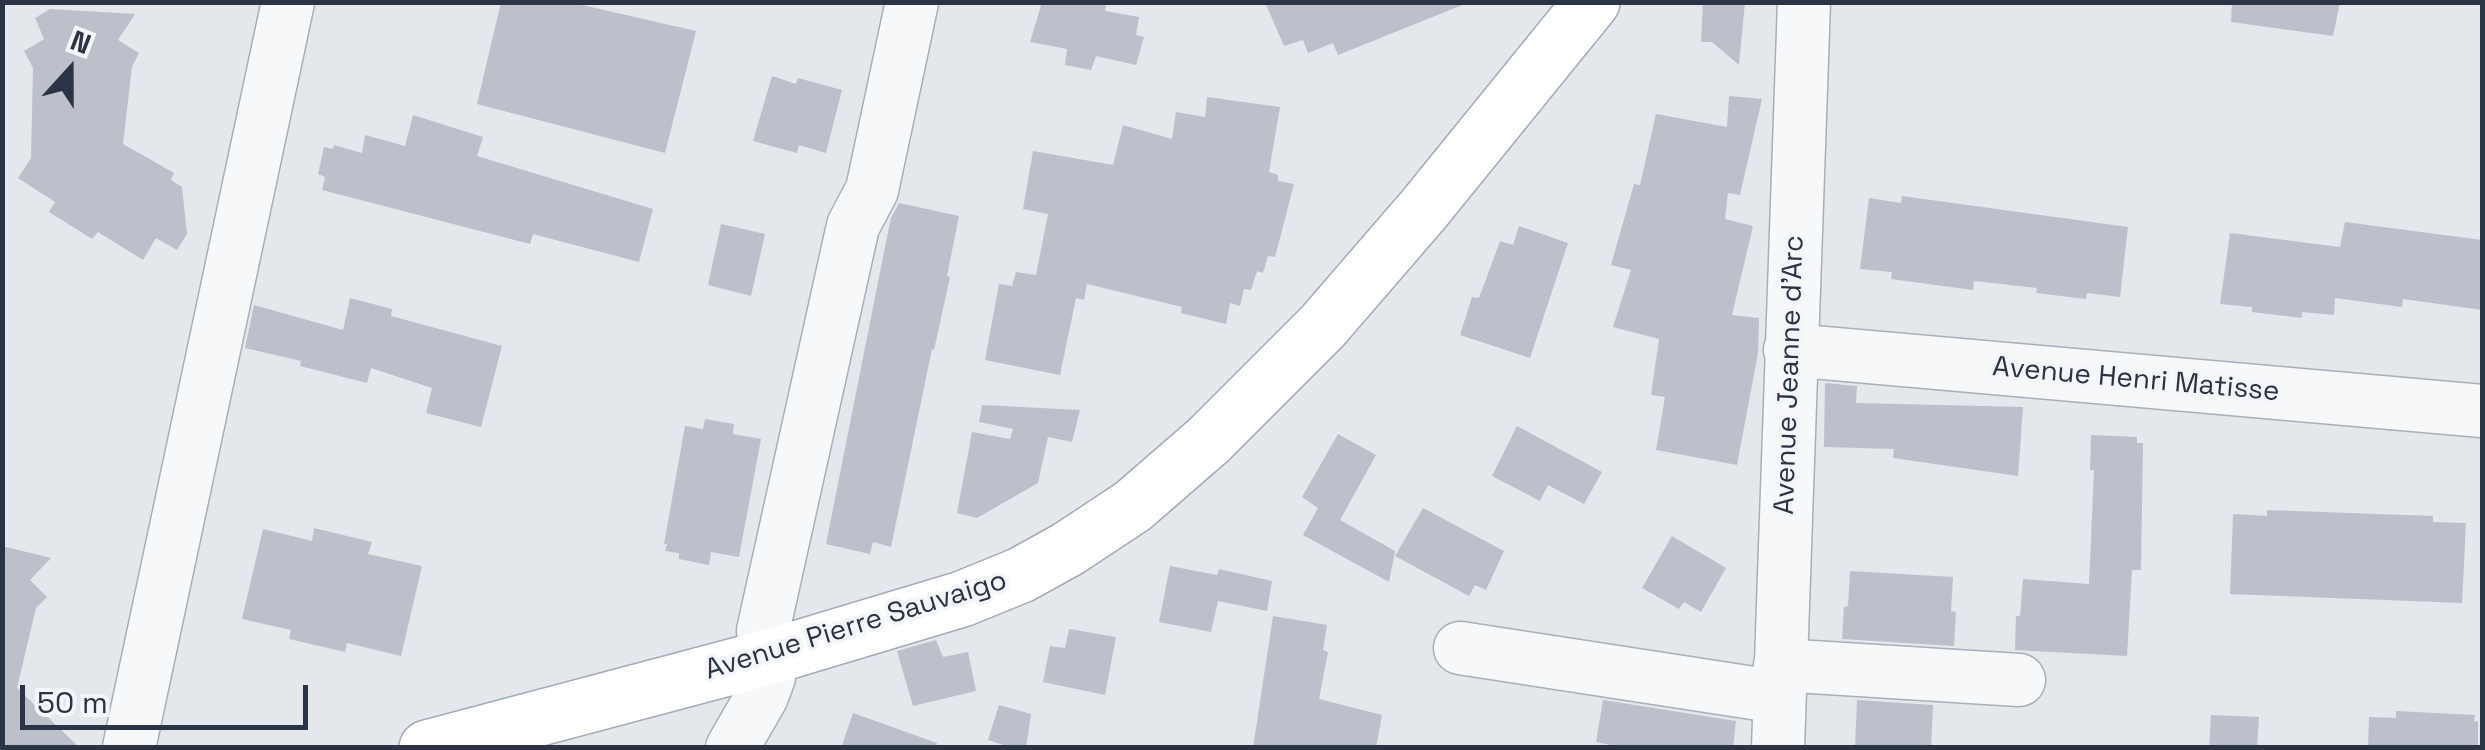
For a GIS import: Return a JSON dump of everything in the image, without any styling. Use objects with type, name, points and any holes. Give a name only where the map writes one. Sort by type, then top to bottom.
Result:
[{"type":"main road","name":"Avenue Pierre Sauvaigo","points":[[427,748],[744,663],[962,599],[1021,575],[1068,549],[1133,506],[1209,440],[1322,326],[1592,2]]},
{"type":"street","points":[[128,748],[288,2]]},
{"type":"street","points":[[732,747],[729,704],[744,663],[763,631],[853,226],[872,190],[912,2]]},
{"type":"street","name":"Avenue Jeanne d'Arc","points":[[1778,748],[1804,2]]},
{"type":"street","name":"Avenue Henri Matisse","points":[[1790,350],[2482,410]]},
{"type":"street","points":[[1460,648],[1779,681],[2020,680]]},
{"type":"building","points":[[501,2],[569,2],[696,31],[665,153],[477,104]]},
{"type":"building","points":[[1042,2],[1106,2],[1105,11],[1139,17],[1136,35],[1144,37],[1136,65],[1096,56],[1091,70],[1065,65],[1067,49],[1030,42]]},
{"type":"building","points":[[1265,2],[1465,4],[1338,55],[1333,43],[1308,53],[1303,40],[1284,46]]},
{"type":"building","points":[[1703,2],[1745,2],[1739,65],[1712,42],[1701,42]]},
{"type":"building","points":[[2232,2],[2340,2],[2333,36],[2231,22]]},
{"type":"building","points":[[50,9],[135,14],[118,40],[139,53],[132,67],[123,144],[174,173],[171,180],[182,187],[187,234],[177,250],[156,238],[143,260],[98,232],[92,239],[49,212],[55,202],[18,178],[31,158],[33,68],[24,51],[44,39],[35,18]]},
{"type":"building","points":[[772,76],[796,84],[798,78],[842,90],[826,153],[799,145],[797,153],[753,141]]},
{"type":"building","points":[[1729,96],[1762,99],[1740,195],[1728,193],[1725,219],[1753,226],[1732,315],[1759,318],[1758,353],[1737,465],[1656,450],[1665,397],[1651,395],[1659,339],[1613,327],[1631,270],[1611,265],[1634,184],[1640,185],[1656,114],[1727,127]]},
{"type":"building","points":[[1207,97],[1280,107],[1269,172],[1278,175],[1278,181],[1294,184],[1275,257],[1268,256],[1263,273],[1257,271],[1251,290],[1244,289],[1240,306],[1230,303],[1226,324],[1181,313],[1182,307],[1087,284],[1084,300],[1076,298],[1060,375],[985,360],[999,284],[1012,286],[1016,272],[1036,275],[1048,214],[1023,209],[1033,151],[1113,165],[1123,125],[1172,139],[1176,112],[1205,117]]},
{"type":"building","points":[[413,115],[483,137],[477,156],[653,209],[639,262],[533,234],[530,244],[322,190],[325,177],[318,174],[324,147],[333,149],[334,145],[362,153],[365,135],[405,146]]},
{"type":"building","points":[[1902,196],[2128,227],[2120,297],[2087,293],[2086,299],[2036,293],[2037,288],[1974,281],[1973,290],[1891,279],[1892,272],[1860,269],[1869,198],[1901,203]]},
{"type":"building","points":[[899,203],[959,216],[947,276],[950,277],[891,547],[873,542],[870,554],[826,544],[891,218]]},
{"type":"building","points":[[2345,222],[2482,240],[2482,310],[2403,299],[2402,307],[2335,298],[2334,315],[2302,312],[2302,318],[2220,304],[2230,233],[2340,247]]},
{"type":"building","points":[[721,224],[765,234],[751,296],[708,285]]},
{"type":"building","points":[[1519,226],[1568,243],[1530,358],[1460,335],[1472,297],[1479,298],[1500,241],[1513,245]]},
{"type":"building","points":[[350,298],[392,309],[391,316],[502,346],[481,427],[426,413],[432,388],[371,368],[367,383],[245,348],[254,305],[343,330]]},
{"type":"building","points":[[1825,383],[1857,386],[1856,403],[2023,407],[2018,476],[1893,458],[1894,449],[1824,447]]},
{"type":"building","points":[[982,405],[1080,410],[1072,442],[1048,437],[1038,483],[977,518],[957,513],[972,432],[1010,439],[1013,429],[979,422]]},
{"type":"building","points":[[705,419],[734,424],[733,434],[761,439],[739,557],[711,552],[709,565],[679,559],[679,553],[665,551],[664,544],[685,426],[703,429]]},
{"type":"building","points":[[1517,426],[1602,472],[1584,504],[1548,485],[1540,501],[1492,476]]},
{"type":"building","points":[[1338,434],[1376,455],[1340,520],[1395,551],[1389,582],[1303,535],[1318,508],[1302,497]]},
{"type":"building","points":[[2091,435],[2137,437],[2137,443],[2143,443],[2141,570],[2132,570],[2127,656],[2015,650],[2023,579],[2089,584],[2094,470],[2090,470]]},
{"type":"building","points":[[1423,508],[1504,551],[1486,590],[1475,585],[1469,596],[1395,556]]},
{"type":"building","points":[[2267,510],[2433,516],[2433,522],[2466,523],[2462,603],[2230,594],[2233,514],[2267,516]]},
{"type":"building","points":[[314,528],[372,542],[368,554],[422,566],[401,656],[347,643],[345,652],[289,639],[291,630],[242,619],[263,529],[312,541]]},
{"type":"building","points":[[1672,536],[1726,568],[1701,612],[1684,602],[1679,609],[1642,588]]},
{"type":"building","points":[[2,546],[51,558],[30,580],[47,597],[36,608],[17,688],[80,748],[2,748]]},
{"type":"building","points":[[1170,566],[1217,575],[1219,569],[1272,581],[1267,611],[1218,601],[1211,632],[1159,622]]},
{"type":"building","points":[[1850,571],[1953,577],[1954,646],[1842,639]]},
{"type":"building","points":[[1273,616],[1327,625],[1323,650],[1328,652],[1319,699],[1382,715],[1376,748],[1253,748]]},
{"type":"building","points":[[1069,629],[1116,637],[1105,695],[1043,682],[1050,646],[1065,648]]},
{"type":"building","points":[[936,640],[943,657],[968,652],[976,691],[913,706],[897,651]]},
{"type":"building","points":[[1603,700],[1736,721],[1733,748],[1625,748],[1596,742]]},
{"type":"building","points":[[1857,700],[1933,705],[1931,748],[1855,748]]},
{"type":"building","points":[[999,705],[1031,714],[1026,748],[988,740]]},
{"type":"building","points":[[2396,711],[2475,715],[2478,748],[2368,748],[2369,717],[2396,718]]},
{"type":"building","points":[[853,713],[937,743],[936,748],[841,748]]},
{"type":"building","points":[[2211,715],[2259,717],[2257,748],[2209,748]]}]
